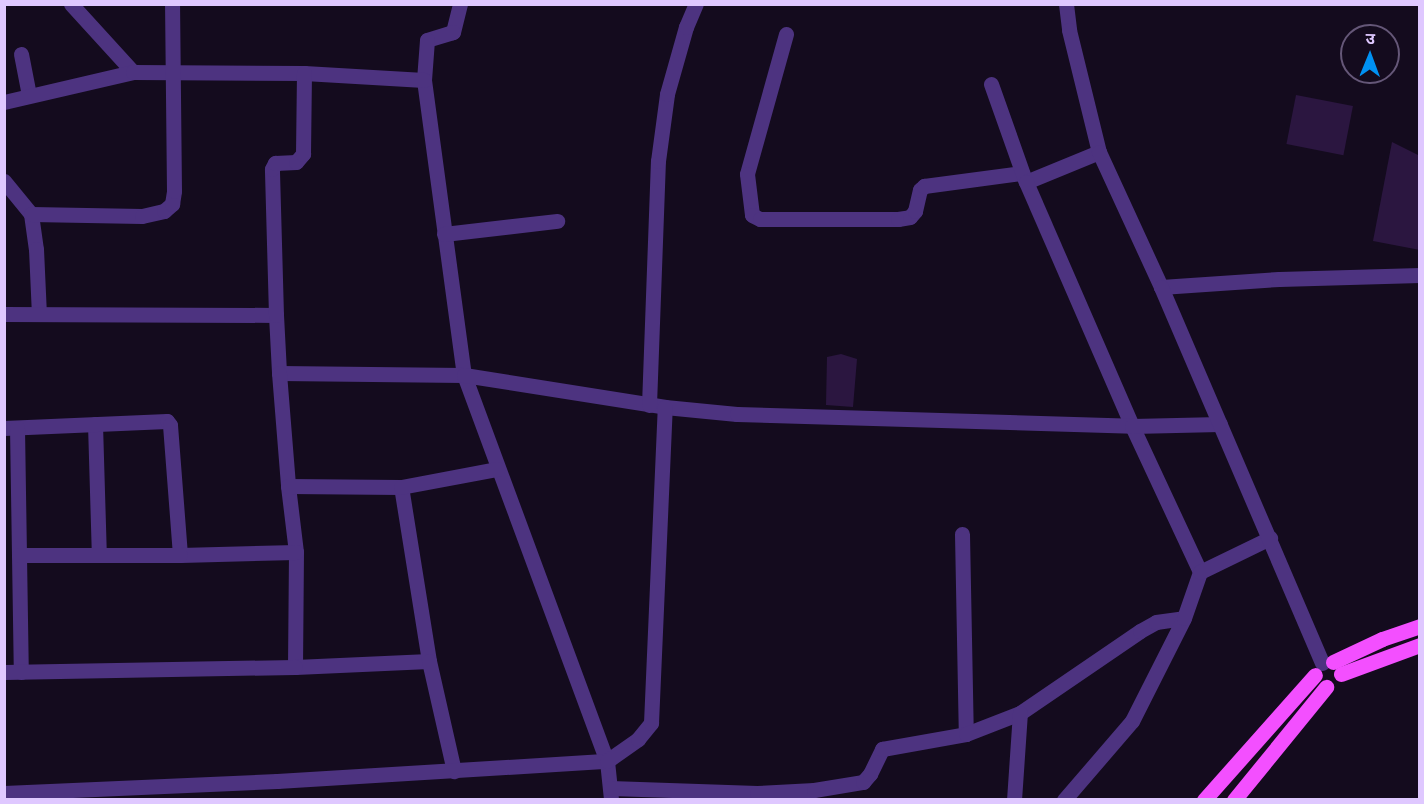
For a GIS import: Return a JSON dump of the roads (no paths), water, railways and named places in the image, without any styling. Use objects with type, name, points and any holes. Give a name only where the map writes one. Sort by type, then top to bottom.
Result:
[{"type":"main road","points":[[1204,800],[1328,668],[1382,639],[1419,626]]},
{"type":"main road","points":[[1328,668],[1419,645]]},
{"type":"main road","points":[[1234,800],[1326,687],[1339,681],[1328,668]]},
{"type":"street","points":[[71,4],[133,72]]},
{"type":"street","points":[[31,214],[142,216],[164,211],[172,204],[174,191],[172,4]]},
{"type":"street","points":[[460,4],[453,32],[427,40],[424,80],[464,375],[607,762],[610,794],[814,795],[863,782],[870,774],[882,749],[966,734],[1020,713],[1140,631],[1156,622],[1184,618]]},
{"type":"street","points":[[649,405],[658,161],[667,94],[686,27],[696,4]]},
{"type":"street","points":[[1066,4],[1069,30],[1099,152],[1161,286],[1328,668]]},
{"type":"street","points":[[786,34],[747,174],[752,215],[760,219],[898,219],[910,217],[915,211],[920,190],[924,186],[1023,178],[1099,152]]},
{"type":"street","points":[[21,54],[29,95]]},
{"type":"street","points":[[4,102],[133,72],[304,73],[424,80]]},
{"type":"street","points":[[295,667],[296,552],[279,373],[272,169],[275,163],[296,162],[303,154],[304,73]]},
{"type":"street","points":[[991,84],[1023,178],[1132,426],[1200,572],[1184,618],[1132,721],[1064,800]]},
{"type":"street","points":[[4,181],[31,214],[36,249],[39,314]]},
{"type":"street","points":[[444,234],[557,221]]},
{"type":"street","points":[[1161,286],[1279,279],[1419,275]]},
{"type":"street","points":[[4,314],[276,315]]},
{"type":"street","points":[[279,373],[464,375],[649,405],[737,414],[1132,426],[1220,424]]},
{"type":"street","points":[[14,795],[128,794],[607,762],[638,739],[651,723],[665,407]]},
{"type":"street","points":[[21,672],[19,555],[11,428],[167,421],[170,425],[180,555]]},
{"type":"street","points":[[95,424],[99,555]]},
{"type":"street","points":[[288,486],[401,488],[497,468]]},
{"type":"street","points":[[401,488],[429,660],[454,771]]},
{"type":"street","points":[[962,534],[966,734]]},
{"type":"street","points":[[1200,572],[1270,538]]},
{"type":"street","points":[[19,555],[296,552]]},
{"type":"street","points":[[4,672],[295,667],[429,660]]},
{"type":"street","points":[[1014,800],[1020,713]]}]
